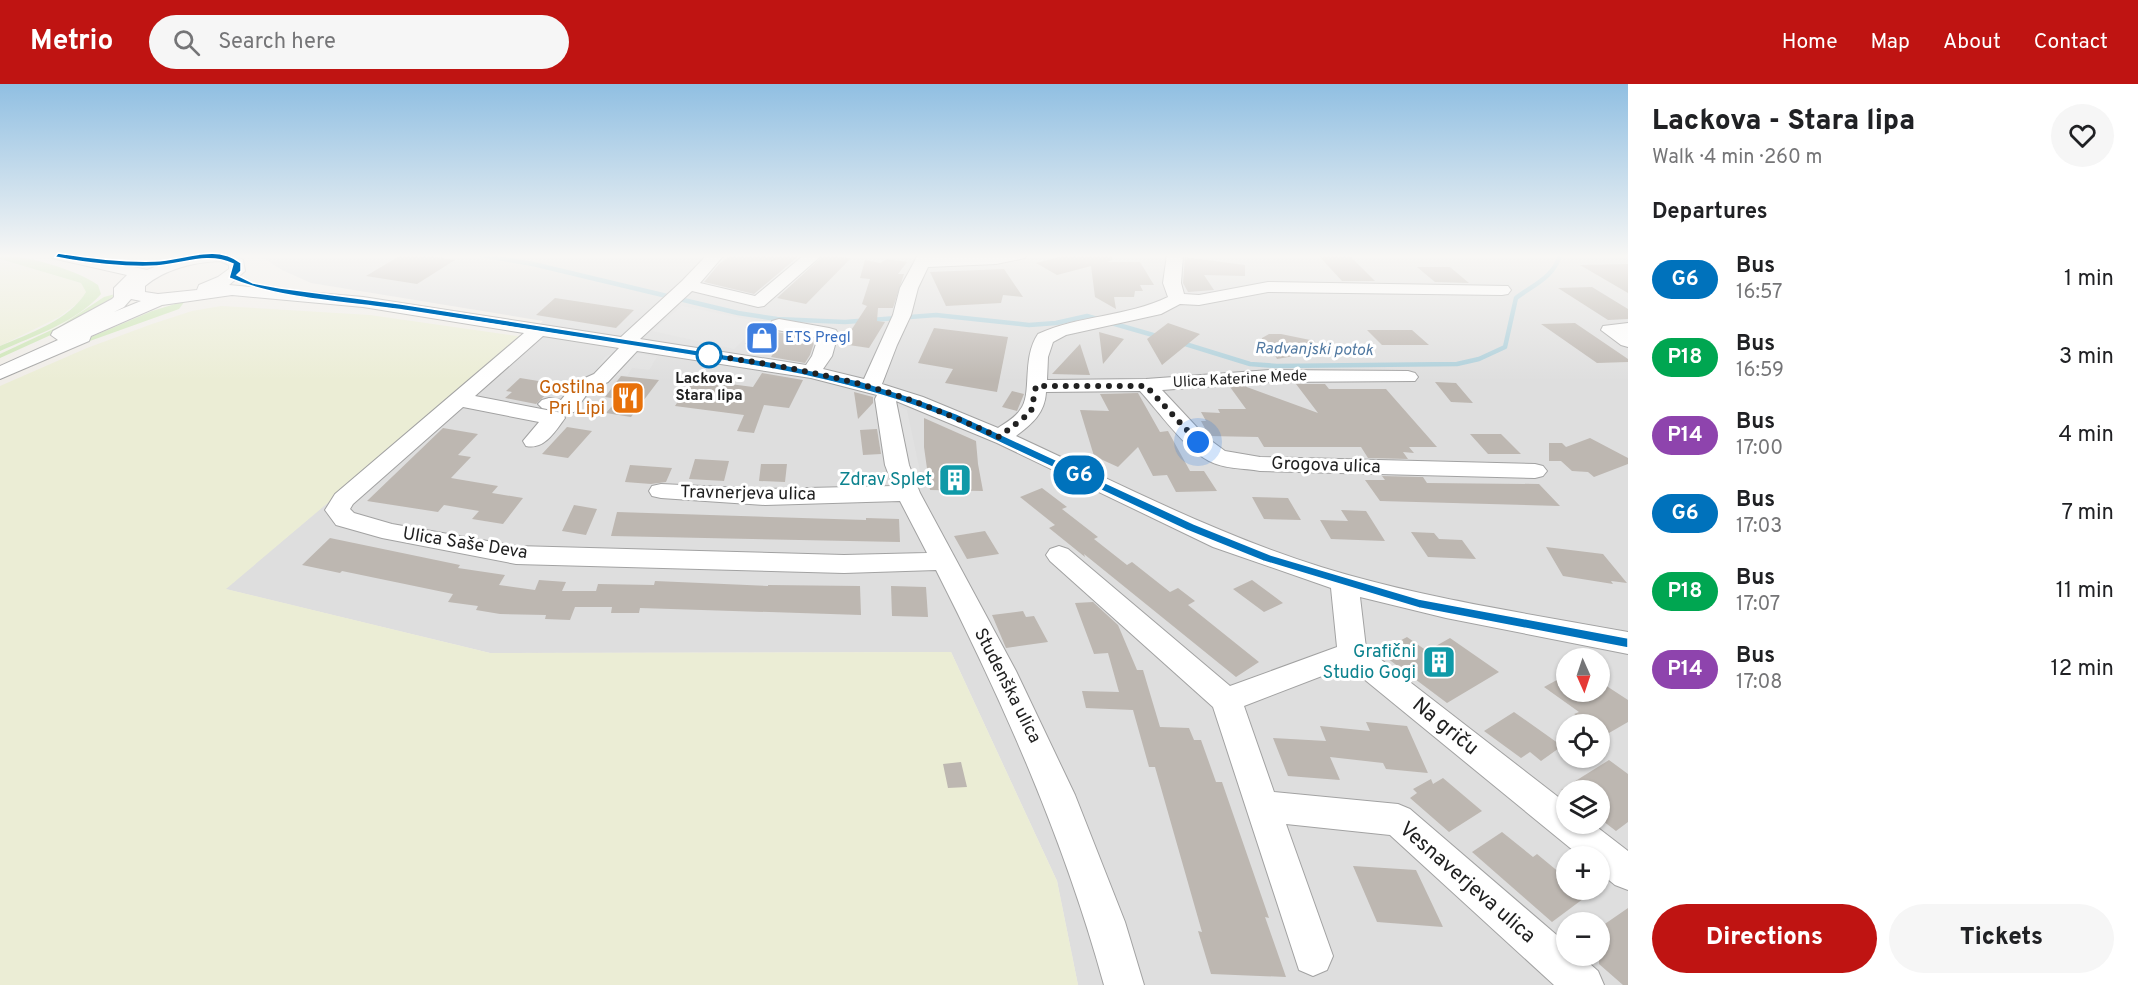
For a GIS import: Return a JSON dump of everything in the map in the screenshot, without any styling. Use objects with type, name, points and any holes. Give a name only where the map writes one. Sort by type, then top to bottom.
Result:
[{"type":"street","points":[[0,372],[66,338],[127,297]]},
{"type":"street","points":[[0,362],[178,297]]},
{"type":"street","points":[[321,297],[541,328],[811,372],[880,390],[954,417],[1190,527],[1267,558],[1343,583],[1419,604],[1628,643]]},
{"type":"street","points":[[326,297],[331,298]]},
{"type":"street","points":[[352,297],[363,302]]},
{"type":"street","points":[[549,404],[566,407],[583,386],[601,378],[630,342],[675,297]]},
{"type":"street","points":[[715,297],[758,302],[764,297]]},
{"type":"street","points":[[880,390],[906,297]]},
{"type":"street","points":[[999,437],[1031,412],[1036,386],[1036,363],[1045,338],[1060,331],[1155,310],[1177,299],[1199,300],[1215,297]]},
{"type":"street","points":[[779,326],[829,334],[822,356],[811,372]]},
{"type":"street","name":"Ulica Saše Deva","points":[[541,328],[344,499],[337,510],[345,519],[391,532],[516,555],[844,564],[944,561]]},
{"type":"street","points":[[1628,329],[1610,330],[1628,341]]},
{"type":"street","name":"Ulica Katerine Mede","points":[[1036,386],[1146,386],[1270,376],[1408,377]]},
{"type":"street","name":"Grogova ulica","points":[[1146,386],[1198,442],[1218,457],[1260,464],[1536,471]]},
{"type":"street","name":"Studenška ulica","points":[[880,390],[885,399],[897,465],[908,492],[1041,756],[1089,877],[1124,985]]},
{"type":"street","points":[[457,399],[554,418],[534,441]]},
{"type":"street","name":"Travnerjeva ulica","points":[[661,491],[765,497],[908,492]]},
{"type":"street","points":[[1059,555],[1226,700],[1313,956]]},
{"type":"street","points":[[1226,700],[1352,653],[1347,592],[1343,583]]},
{"type":"street","name":"Na griču","points":[[1352,653],[1628,873]]},
{"type":"street","name":"Vesnaverjeva ulica","points":[[1263,806],[1398,820],[1584,985]]},
{"type":"shaded area","points":[[397,297],[1628,297],[1628,985],[1078,985],[1057,881],[951,652],[490,653],[225,589],[543,321]]},
{"type":"shaded area","points":[[682,306],[761,322],[734,349],[652,331]]},
{"type":"shaded area","points":[[618,350],[657,357],[649,370],[632,368],[627,376],[617,375],[613,382],[589,379],[605,357]]},
{"type":"shaded area","points":[[893,404],[907,410],[922,481],[907,481]]},
{"type":"green space","points":[[0,297],[82,297],[59,317],[0,346]]},
{"type":"green space","points":[[82,297],[98,297],[80,313],[40,334],[0,351],[0,346],[48,325],[70,311]]},
{"type":"green space","points":[[104,297],[114,297],[64,329],[0,358],[0,354],[60,326]]},
{"type":"green space","points":[[185,301],[179,309],[87,342],[0,379],[0,376],[152,311]]},
{"type":"green space","points":[[221,306],[370,315],[524,337],[226,589],[490,653],[951,652],[1057,881],[1078,985],[0,985],[0,386],[87,348],[152,324],[192,311]]},
{"type":"building","points":[[778,297],[813,297],[806,304]]},
{"type":"building","points":[[864,297],[897,297],[893,308],[878,308],[877,321],[885,322],[869,348],[842,344],[867,306],[862,304]]},
{"type":"building","points":[[942,297],[1002,297],[1001,303],[946,306]]},
{"type":"building","points":[[1095,297],[1114,297],[1116,309]]},
{"type":"building","points":[[1572,297],[1608,297],[1628,309],[1628,319],[1608,320]]},
{"type":"building","points":[[555,298],[634,310],[616,328],[536,315]]},
{"type":"building","points":[[1168,323],[1200,334],[1162,365],[1147,339]]},
{"type":"building","points":[[1575,323],[1628,359],[1628,362],[1597,363],[1541,324]]},
{"type":"building","points":[[758,328],[815,340],[805,363],[771,357],[776,349],[745,344]]},
{"type":"building","points":[[934,328],[1008,337],[997,392],[945,383],[953,369],[918,363]]},
{"type":"building","points":[[1367,330],[1412,330],[1429,345],[1382,345]]},
{"type":"building","points":[[1099,332],[1124,339],[1103,364]]},
{"type":"building","points":[[1269,334],[1281,334],[1315,341],[1306,354],[1277,359],[1275,355],[1261,355],[1262,338]]},
{"type":"building","points":[[1080,344],[1090,375],[1052,374]]},
{"type":"building","points":[[762,373],[803,380],[789,408],[764,405],[754,433],[737,431],[744,415],[675,406],[692,379],[753,387]]},
{"type":"building","name":"Gostilna Pri Lipi","points":[[621,376],[659,380],[631,417],[606,413],[618,399],[605,397]]},
{"type":"building","points":[[520,378],[557,384],[536,404],[505,398],[512,392],[506,391]]},
{"type":"building","points":[[1435,382],[1456,383],[1473,403],[1451,402]]},
{"type":"building","points":[[1296,384],[1325,384],[1329,389],[1386,389],[1437,447],[1409,447],[1414,453],[1403,452],[1408,459],[1368,458],[1361,447],[1264,447],[1258,437],[1209,436],[1201,421],[1206,421],[1201,412],[1220,413],[1218,409],[1246,409],[1230,387],[1244,386],[1318,413]]},
{"type":"building","points":[[1012,391],[1024,394],[1017,411],[1002,407]]},
{"type":"building","points":[[854,392],[873,397],[873,403],[858,419]]},
{"type":"building","points":[[1138,393],[1160,432],[1168,431],[1190,471],[1204,471],[1217,491],[1176,492],[1167,475],[1153,476],[1138,447],[1118,467],[1094,456],[1080,410],[1109,411],[1100,394]]},
{"type":"building","points":[[924,418],[976,441],[983,491],[930,490],[924,447]]},
{"type":"building","points":[[567,427],[592,431],[568,458],[542,454]]},
{"type":"building","points":[[443,428],[478,434],[458,455],[471,457],[451,478],[498,486],[492,493],[523,498],[503,524],[472,519],[479,511],[444,505],[438,512],[367,501]]},
{"type":"building","points":[[877,429],[881,454],[863,455],[860,430]]},
{"type":"building","points":[[1470,434],[1501,434],[1521,454],[1488,454]]},
{"type":"building","points":[[1590,438],[1628,458],[1628,464],[1594,477],[1588,472],[1572,471],[1561,461],[1549,461],[1549,443],[1562,443],[1566,447]]},
{"type":"building","points":[[695,459],[729,461],[724,481],[689,479]]},
{"type":"building","points":[[761,464],[787,464],[785,482],[759,481]]},
{"type":"building","points":[[630,465],[672,468],[666,482],[651,484],[625,482]]},
{"type":"building","points":[[1382,476],[1423,477],[1427,483],[1539,484],[1560,506],[1380,501],[1365,480],[1385,480]]},
{"type":"building","points":[[1042,488],[1067,507],[1062,509],[1098,537],[1094,539],[1127,565],[1132,562],[1170,592],[1178,588],[1195,601],[1188,605],[1259,662],[1236,677],[1084,554],[1085,557],[1049,528],[1055,525],[1020,497]]},
{"type":"building","points":[[1252,497],[1288,498],[1301,520],[1264,519]]},
{"type":"building","points":[[574,505],[597,509],[586,535],[562,531]]},
{"type":"building","points":[[1341,510],[1366,511],[1385,541],[1331,539],[1320,520],[1348,521]]},
{"type":"building","points":[[617,512],[866,520],[866,518],[899,519],[900,542],[611,536]]},
{"type":"building","points":[[985,531],[999,554],[967,559],[954,536]]},
{"type":"building","points":[[1411,532],[1434,533],[1439,539],[1462,540],[1476,559],[1428,557]]},
{"type":"building","points":[[330,538],[460,565],[458,568],[505,575],[499,585],[535,590],[539,580],[566,582],[562,591],[596,591],[598,584],[654,585],[655,581],[768,586],[860,586],[861,615],[640,608],[639,613],[611,613],[612,607],[575,607],[570,620],[545,619],[546,615],[500,614],[476,610],[478,606],[448,602],[453,594],[302,565]]},
{"type":"building","points":[[1546,547],[1603,554],[1627,583],[1611,581],[1613,584],[1563,576]]},
{"type":"building","points":[[1252,580],[1283,603],[1264,612],[1233,589]]},
{"type":"building","points":[[891,586],[926,587],[928,617],[892,616]]},
{"type":"building","points":[[1093,602],[1118,625],[1137,670],[1143,670],[1160,727],[1189,728],[1194,740],[1201,740],[1216,782],[1222,782],[1269,918],[1265,917],[1286,977],[1211,974],[1198,931],[1202,932],[1155,767],[1149,767],[1133,710],[1086,708],[1082,691],[1119,692],[1108,653],[1094,654],[1075,603]]},
{"type":"building","points":[[1023,611],[1026,617],[1034,616],[1048,642],[1006,648],[992,615]]},
{"type":"building","name":"Grafični Studio Gogi","points":[[1407,637],[1427,651],[1450,638],[1499,672],[1447,703],[1379,652]]},
{"type":"building","points":[[1556,680],[1556,696],[1544,687]]},
{"type":"building","points":[[1610,688],[1628,700],[1628,722],[1610,732],[1610,714],[1574,714],[1579,712],[1565,702],[1610,702]]},
{"type":"building","points":[[1514,712],[1556,742],[1556,750],[1541,761],[1530,752],[1521,758],[1484,731]]},
{"type":"building","points":[[1366,722],[1407,726],[1428,773],[1386,769],[1383,763],[1330,757],[1340,780],[1288,776],[1273,738],[1326,741],[1320,726],[1370,731]]},
{"type":"building","points":[[1610,761],[1628,774],[1628,822],[1616,831],[1610,826],[1610,780],[1577,780],[1596,768],[1610,768]]},
{"type":"building","points":[[961,762],[967,787],[948,788],[943,764]]},
{"type":"building","points":[[1443,778],[1482,811],[1449,832],[1410,798],[1417,793],[1413,789],[1431,779],[1433,784]]},
{"type":"building","points":[[1502,832],[1533,857],[1537,854],[1556,870],[1556,900],[1582,900],[1565,912],[1556,912],[1556,919],[1552,922],[1472,852]]},
{"type":"building","points":[[1353,866],[1416,870],[1443,927],[1377,922]]},
{"type":"building","points":[[1628,908],[1628,985],[1623,985],[1601,966],[1610,966],[1610,920]]},
{"type":"waterway","name":"Radvanjski potok","points":[[671,297],[738,313],[777,319],[845,322],[936,315],[1029,325],[1056,323],[1087,316],[1160,337]]},
{"type":"waterway","name":"Radvanjski potok","points":[[1182,343],[1250,364],[1277,366],[1457,364],[1479,359],[1505,347],[1517,297]]},
{"type":"bus line","name":"G6","points":[[325,297],[771,364],[856,383],[914,401],[954,417],[1190,527],[1267,558],[1343,583],[1419,604],[1628,643]]},
{"type":"place","name":"ETS Pregl","points":[[762,338]]},
{"type":"place","name":"Lackova - Stara lipa","points":[[709,355]]},
{"type":"place","name":"Gostilna Pri Lipi","points":[[628,398]]},
{"type":"place","name":"Zdrav Splet","points":[[955,480]]},
{"type":"place","name":"Grafični Studio Gogi","points":[[1439,662]]},
{"type":"route","points":[[709,355],[771,364],[871,387],[914,401],[999,437],[1031,412],[1036,386],[1146,386],[1198,442]]}]
